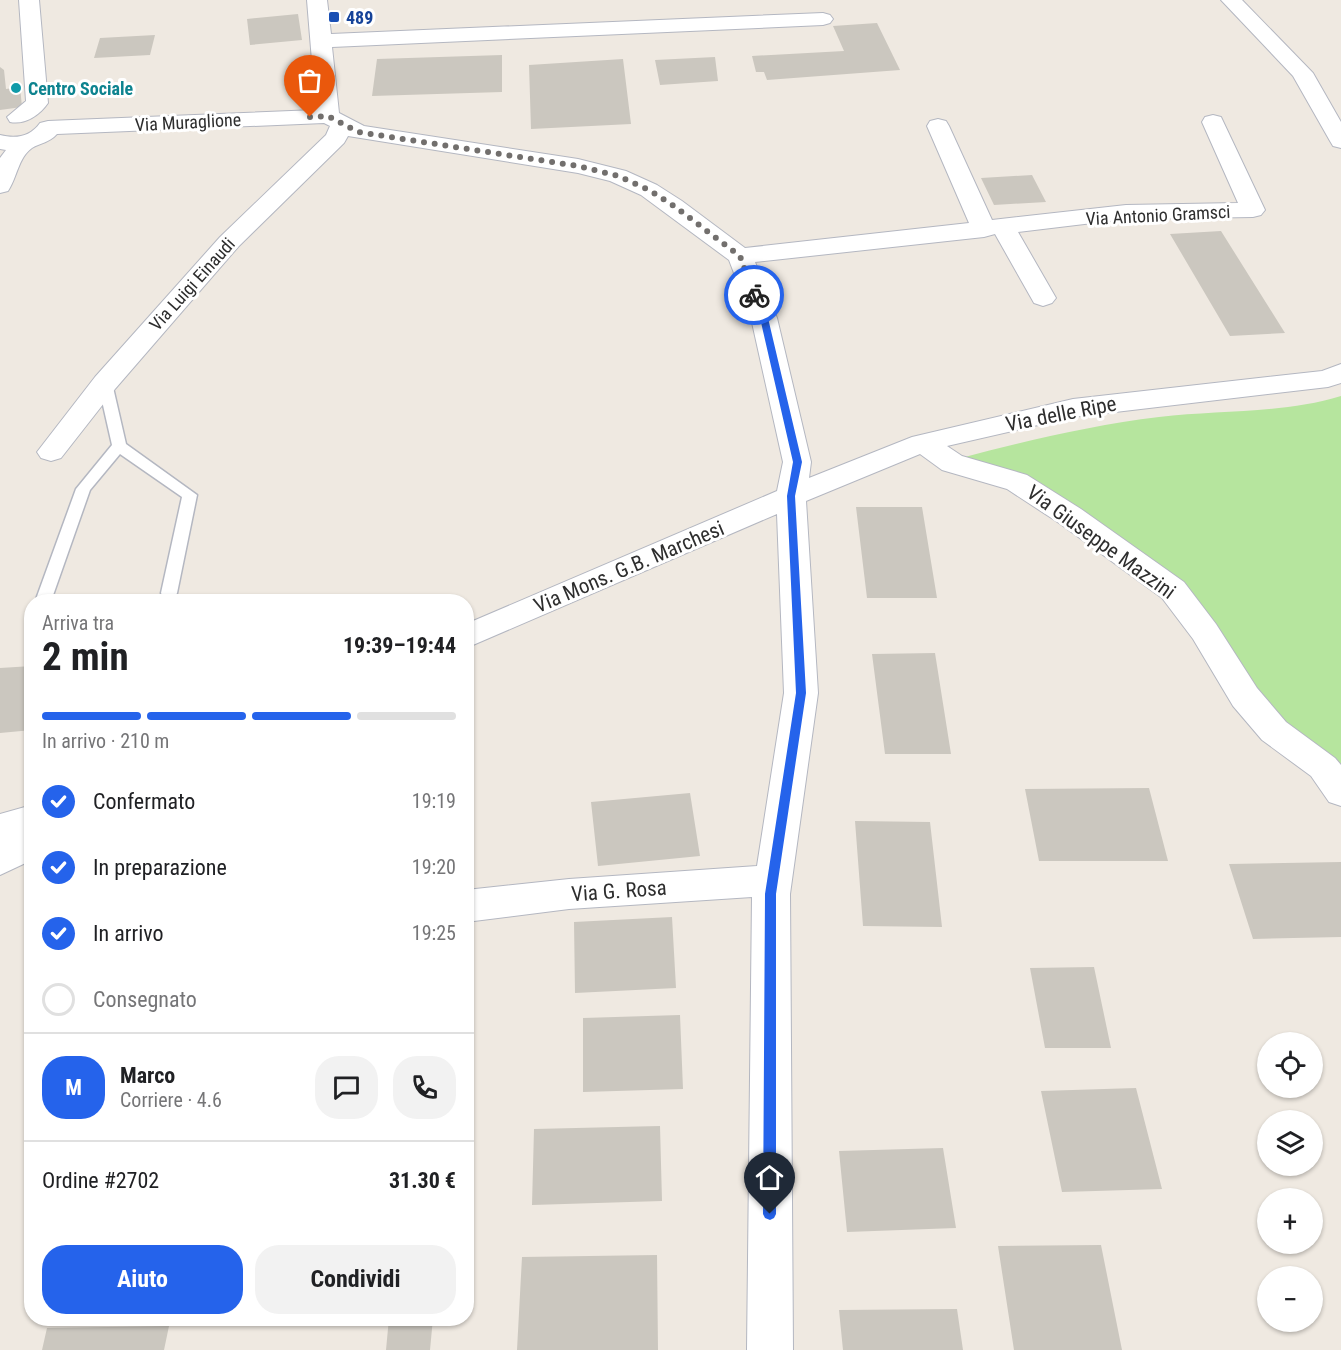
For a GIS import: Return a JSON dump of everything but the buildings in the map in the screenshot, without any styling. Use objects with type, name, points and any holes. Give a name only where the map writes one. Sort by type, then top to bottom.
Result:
[{"type":"street","points":[[9,120],[37,103],[29,0]]},
{"type":"street","points":[[317,0],[320,41],[335,121],[358,132],[375,136],[578,166],[618,176],[649,190],[740,256],[764,318],[797,462],[791,496],[801,693],[772,880],[770,1350]]},
{"type":"street","points":[[1231,0],[1302,74],[1341,141]]},
{"type":"street","points":[[320,41],[823,19]]},
{"type":"street","points":[[0,142],[24,143],[39,138],[47,132],[49,125],[43,119],[9,120]]},
{"type":"street","name":"Via Muraglione","points":[[48,128],[335,121]]},
{"type":"street","name":"Via Luigi Einaudi","points":[[51,452],[105,383],[229,242],[336,138],[335,121]]},
{"type":"street","name":"Via Antonio Gramsci","points":[[740,256],[1126,213],[1253,210],[1213,122]]},
{"type":"street","points":[[938,126],[993,228],[1043,298]]},
{"type":"street","points":[[0,186],[11,159],[24,143]]},
{"type":"street","name":"Via delle Ripe","points":[[791,496],[922,443],[1073,408],[1328,379],[1341,372]]},
{"type":"street","name":"Via Giuseppe Mazzini","points":[[922,443],[952,463],[1017,482],[1071,516],[1173,590],[1205,632],[1245,697],[1274,731],[1323,767],[1341,792]]},
{"type":"street","name":"Via Mons. G.B. Marchesi","points":[[474,634],[791,496]]},
{"type":"street","points":[[0,828],[24,821]]},
{"type":"street","points":[[0,860],[24,846]]},
{"type":"street","name":"Via G. Rosa","points":[[474,905],[569,894],[772,880]]},
{"type":"lane","points":[[105,383],[119,446],[162,478],[190,495],[169,593]]},
{"type":"lane","points":[[46,594],[83,489],[119,446]]},
{"type":"green space","points":[[1341,396],[1341,775],[1296,739],[1206,621],[961,458],[1109,424],[1159,417],[1273,409]]},
{"type":"way so far","points":[[310,117],[328,116],[358,132],[375,136],[578,166],[618,176],[649,190],[674,206],[740,256],[754,295]]},
{"type":"place","name":"489","points":[[334,17]]},
{"type":"place","name":"Centro Sociale","points":[[16,88]]},
{"type":"route","points":[[754,295],[764,318],[797,462],[791,496],[801,693],[771,894],[770,1214]]}]
